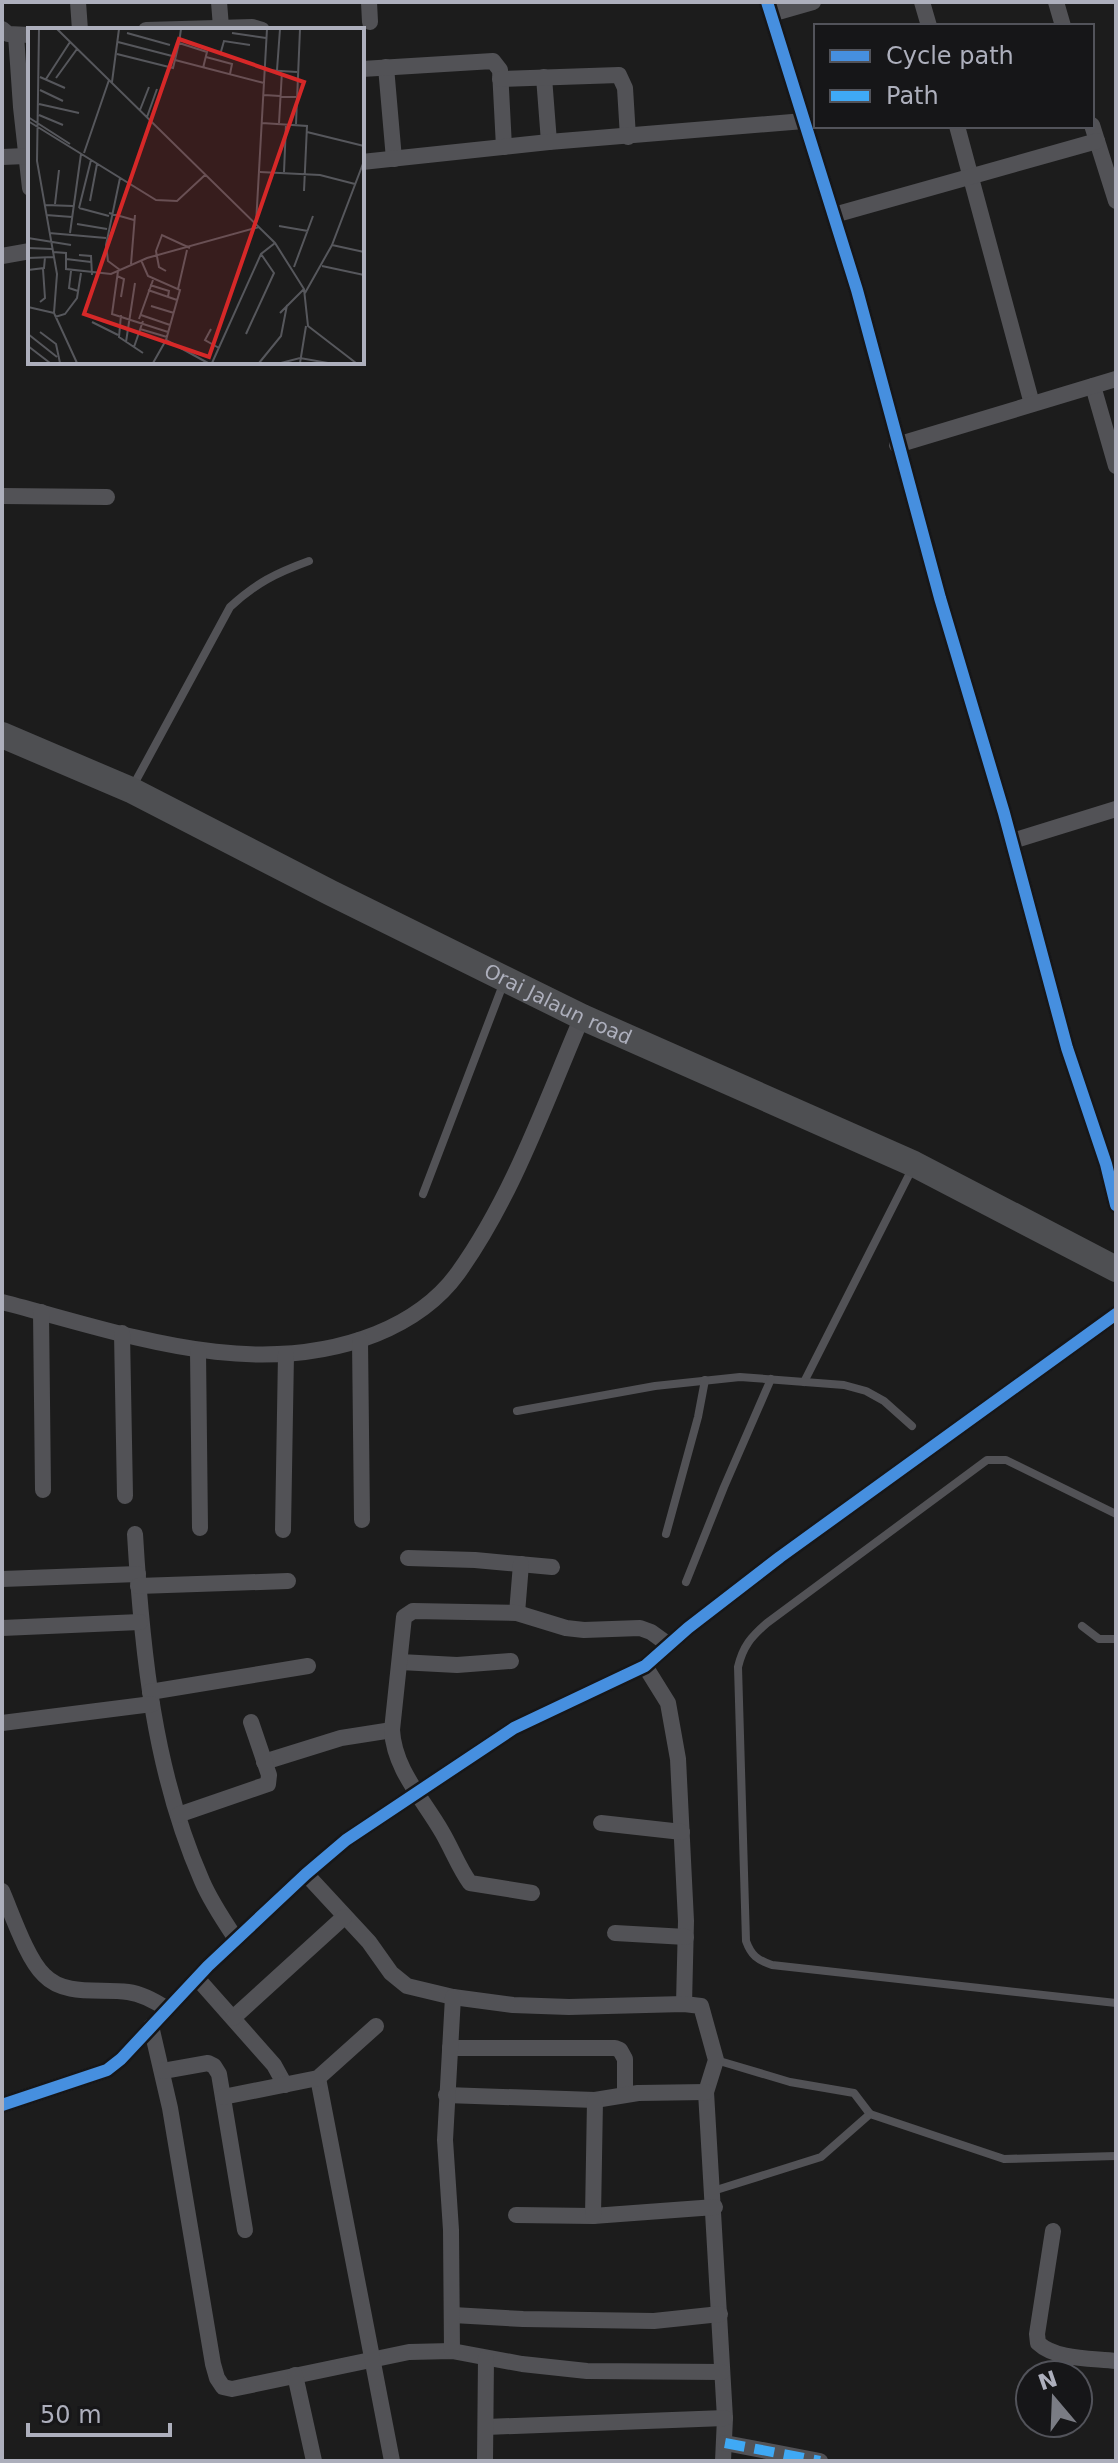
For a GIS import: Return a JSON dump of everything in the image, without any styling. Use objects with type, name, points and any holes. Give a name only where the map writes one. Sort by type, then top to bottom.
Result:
[{"type":"main road","name":"Orai Jalaun road","points":[[2,735],[131,790],[582,1017],[914,1164],[1116,1269]]},
{"type":"street","points":[[78,2],[80,28]]},
{"type":"street","points":[[219,2],[221,27]]},
{"type":"street","points":[[369,2],[370,22]]},
{"type":"street","points":[[813,2],[769,8],[857,290],[897,445],[1012,841],[1067,1048],[1106,1164],[1116,1205]]},
{"type":"street","points":[[922,2],[928,24]]},
{"type":"street","points":[[1056,2],[1062,24]]},
{"type":"street","points":[[196,28],[259,28]]},
{"type":"street","points":[[16,33],[28,170]]},
{"type":"street","points":[[364,69],[488,59],[497,64],[504,147]]},
{"type":"street","points":[[386,67],[394,159]]},
{"type":"street","points":[[500,79],[619,75],[625,88],[628,137]]},
{"type":"street","points":[[544,77],[549,142]]},
{"type":"street","points":[[364,162],[549,142],[804,121]]},
{"type":"street","points":[[958,128],[1032,404]]},
{"type":"street","points":[[834,215],[971,176],[1094,133],[1116,201]]},
{"type":"street","points":[[2,157],[26,156]]},
{"type":"street","points":[[2,256],[28,251]]},
{"type":"street","points":[[897,445],[1116,379]]},
{"type":"street","points":[[1093,386],[1116,466]]},
{"type":"street","points":[[2,496],[107,497]]},
{"type":"street","points":[[1012,841],[1116,809]]},
{"type":"street","points":[[2,1302],[198,1351],[264,1356],[303,1354],[360,1340],[399,1324],[432,1302],[456,1275],[484,1232],[519,1165],[582,1017]]},
{"type":"street","points":[[41,1312],[43,1490]]},
{"type":"street","points":[[2,2105],[107,2070],[236,1939],[346,1840],[514,1728],[645,1666],[791,1548],[1116,1314]]},
{"type":"street","points":[[122,1333],[125,1496]]},
{"type":"street","points":[[360,1340],[362,1520]]},
{"type":"street","points":[[198,1351],[200,1528]]},
{"type":"street","points":[[283,1530],[286,1354]]},
{"type":"street","points":[[135,1534],[140,1622],[166,1781],[202,1882],[236,1939]]},
{"type":"street","points":[[408,1558],[552,1567]]},
{"type":"street","points":[[517,1613],[521,1564]]},
{"type":"street","points":[[2,1579],[288,1581]]},
{"type":"street","points":[[532,1893],[470,1883],[398,1760],[392,1730],[403,1622],[407,1613],[517,1613],[584,1630],[640,1628],[669,1645]]},
{"type":"street","points":[[2,1628],[140,1622]]},
{"type":"street","points":[[400,1662],[457,1665],[511,1661]]},
{"type":"street","points":[[2,1723],[151,1698],[308,1666]]},
{"type":"street","points":[[645,1666],[668,1703],[678,1759],[686,1937],[684,2004]]},
{"type":"street","points":[[178,1815],[265,1787],[270,1780],[251,1722]]},
{"type":"street","points":[[264,1762],[341,1738],[392,1730]]},
{"type":"street","points":[[601,1823],[682,1832]]},
{"type":"street","points":[[306,1874],[369,1942],[391,1973],[407,1986],[453,1997],[513,2005],[697,2004],[703,2009],[716,2060],[706,2092],[725,2418],[723,2461]]},
{"type":"street","points":[[2,1891],[31,1956],[42,1974],[54,1984],[76,1989],[128,1992],[154,2000],[167,2009]]},
{"type":"street","points":[[233,2018],[344,1917]]},
{"type":"street","points":[[615,1933],[686,1937]]},
{"type":"street","points":[[197,1978],[274,2065],[285,2085]]},
{"type":"street","points":[[452,2351],[451,2230],[445,2140],[453,1997]]},
{"type":"street","points":[[151,2026],[163,2071],[217,2378],[223,2387],[232,2389],[409,2352],[452,2351],[522,2364],[587,2371],[722,2372]]},
{"type":"street","points":[[223,2097],[318,2078],[376,2026]]},
{"type":"street","points":[[450,2048],[615,2048],[625,2059],[625,2094]]},
{"type":"street","points":[[163,2071],[208,2063],[219,2074],[245,2230]]},
{"type":"street","points":[[318,2078],[392,2461]]},
{"type":"street","points":[[446,2095],[595,2100],[625,2094],[706,2092]]},
{"type":"street","points":[[593,2216],[595,2100]]},
{"type":"street","points":[[516,2215],[593,2216],[714,2199]]},
{"type":"street","points":[[1053,2231],[1038,2343],[1058,2353],[1116,2361]]},
{"type":"street","points":[[453,2315],[654,2321],[720,2314]]},
{"type":"street","points":[[485,2461],[486,2358]]},
{"type":"street","points":[[295,2375],[314,2461]]},
{"type":"street","points":[[486,2427],[725,2418]]},
{"type":"street","points":[[725,2443],[820,2461]]},
{"type":"lane","points":[[131,790],[230,607],[264,580],[309,561]]},
{"type":"lane","points":[[423,1194],[505,980]]},
{"type":"lane","points":[[804,1382],[914,1164]]},
{"type":"lane","points":[[517,1411],[655,1386],[740,1377],[844,1385],[866,1391],[884,1401],[912,1426]]},
{"type":"lane","points":[[686,1582],[771,1379]]},
{"type":"lane","points":[[666,1534],[705,1380]]},
{"type":"lane","points":[[1116,1514],[1006,1460],[987,1460],[767,1623],[748,1640],[738,1667],[746,1941],[750,1953],[772,1965],[1116,2003]]},
{"type":"lane","points":[[1082,1626],[1099,1639],[1116,1639]]},
{"type":"lane","points":[[716,2060],[790,2082],[854,2093],[870,2114],[1004,2159],[1116,2156]]},
{"type":"lane","points":[[714,2199],[821,2157],[870,2114]]},
{"type":"marked path","points":[[725,2443],[820,2461]]},
{"type":"cycle path","points":[[767,2],[857,290],[1067,1048],[1106,1164],[1116,1205]]},
{"type":"cycle path","points":[[2,2105],[107,2070],[208,1966],[346,1840],[514,1728],[645,1666],[688,1628],[780,1557],[1116,1314]]}]
